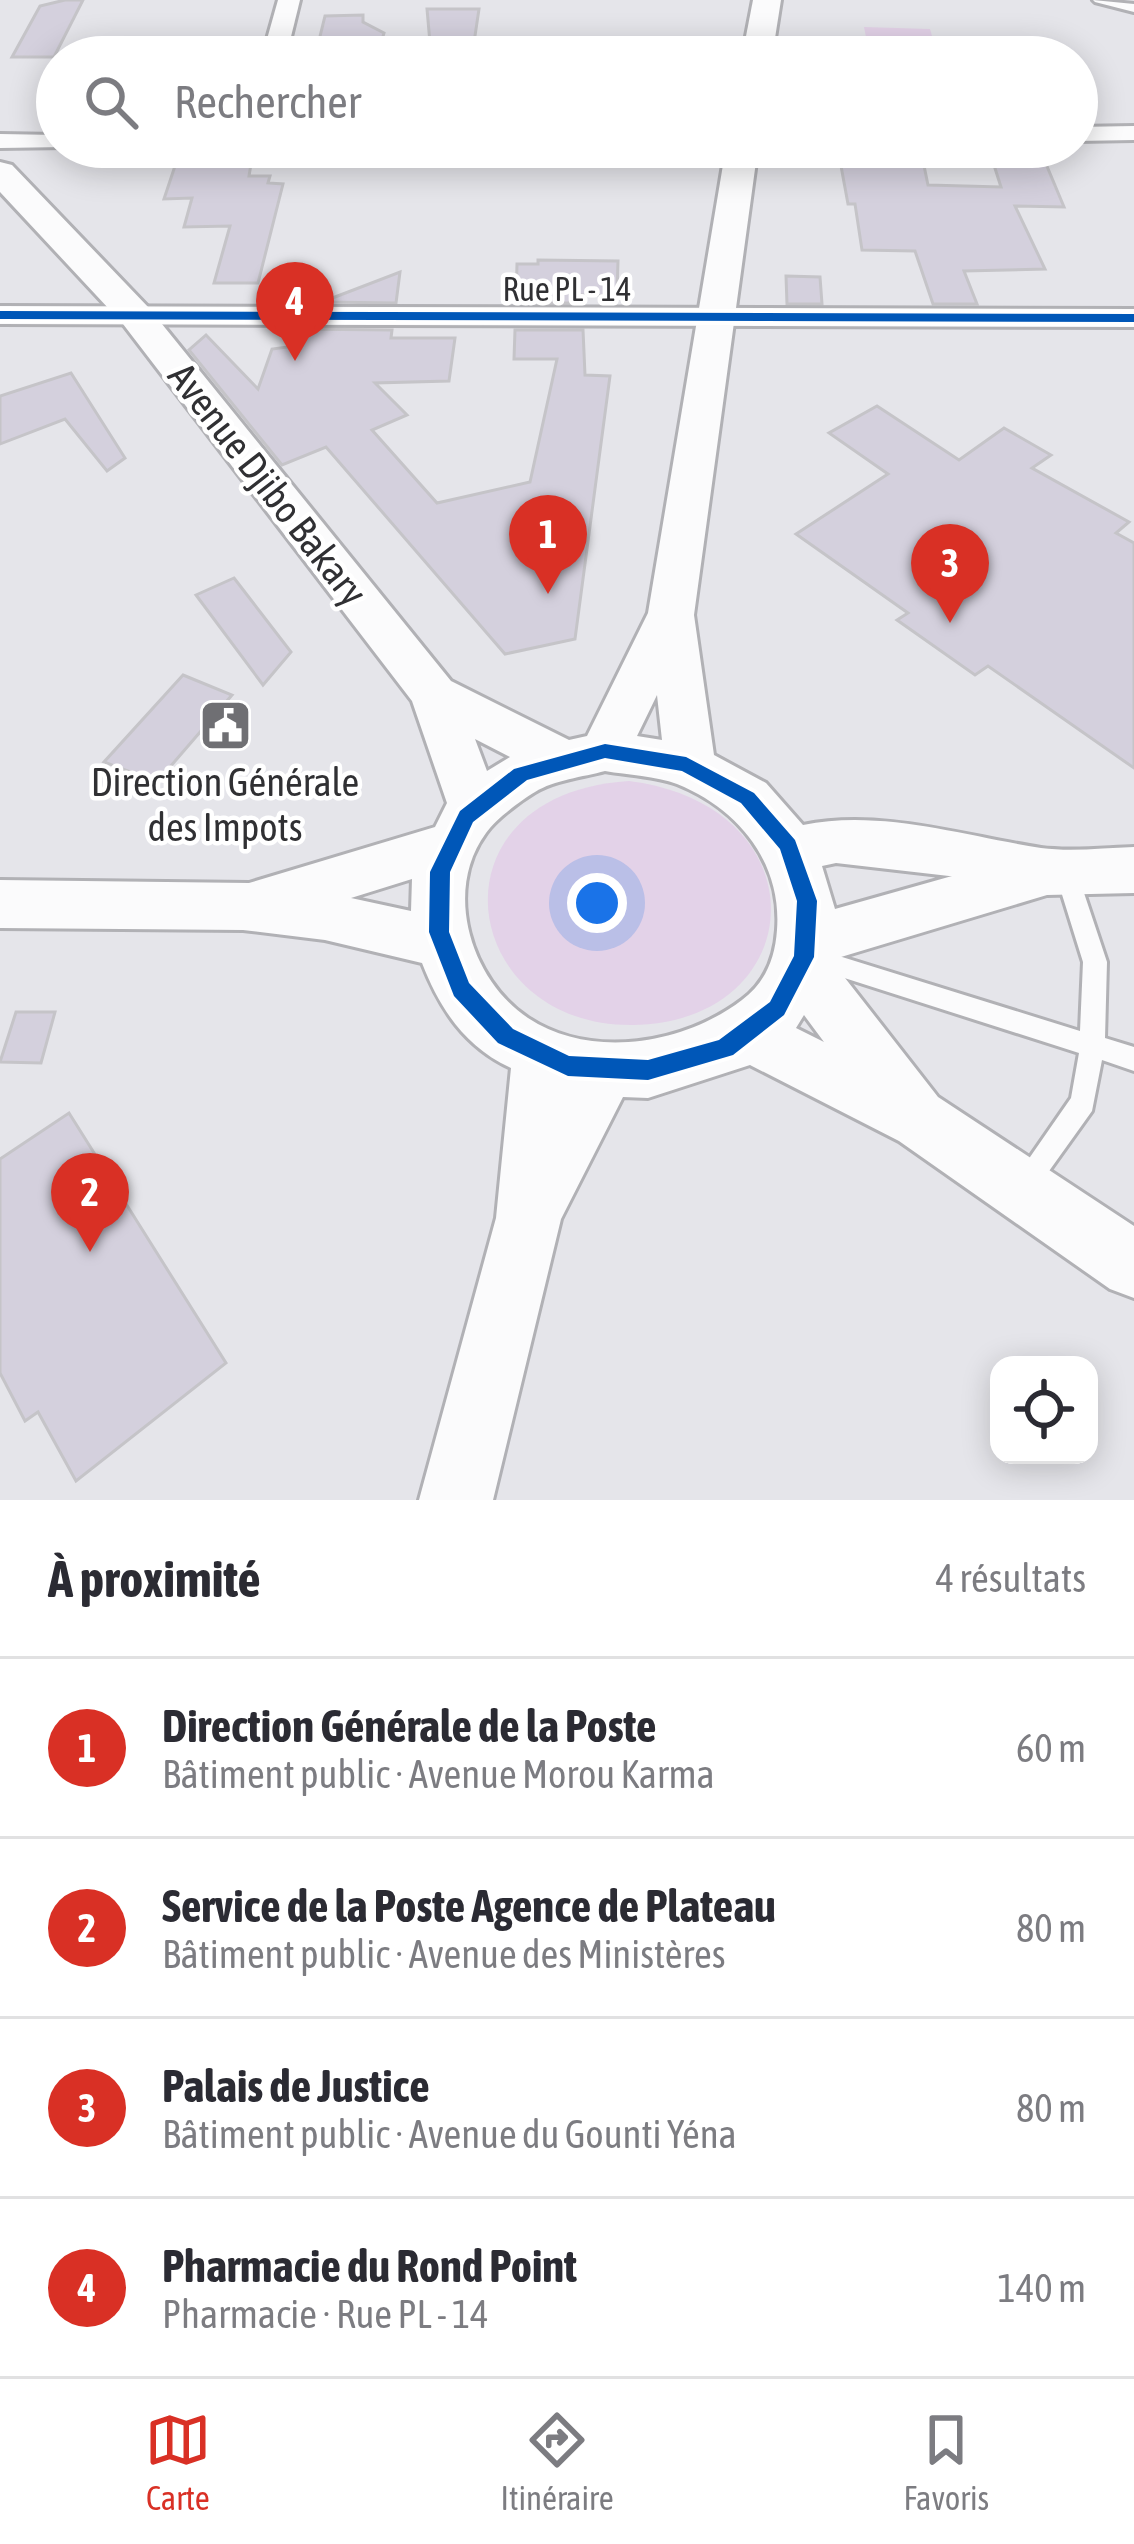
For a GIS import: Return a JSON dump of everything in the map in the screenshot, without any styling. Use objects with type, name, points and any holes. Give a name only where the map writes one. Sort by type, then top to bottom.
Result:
[{"type":"street","points":[[280,36],[289,0]]},
{"type":"street","points":[[761,36],[767,0]]},
{"type":"street","points":[[1098,134],[1134,134]]},
{"type":"street","points":[[0,141],[36,142]]},
{"type":"street","points":[[690,764],[671,614],[739,168]]},
{"type":"street","name":"Avenue Djibo Bakary","points":[[0,172],[136,316],[434,694]]},
{"type":"street","name":"Rue PL - 14","points":[[0,315],[1134,318]]},
{"type":"street","points":[[582,755],[671,614]]},
{"type":"street","points":[[434,694],[582,755]]},
{"type":"street","points":[[434,694],[462,827]]},
{"type":"street","points":[[582,755],[663,756],[690,764],[767,813],[794,850],[808,895],[804,954],[779,1003],[747,1034],[680,1065],[604,1071],[542,1055],[488,1020],[465,996],[439,942],[435,892],[462,827],[505,783],[582,755]]},
{"type":"street","points":[[243,906],[462,827]]},
{"type":"street","points":[[794,850],[836,842],[1057,872],[1134,870]]},
{"type":"street","points":[[804,954],[1057,872]]},
{"type":"street","points":[[0,904],[243,906],[326,916],[439,942]]},
{"type":"street","points":[[804,954],[921,1120]]},
{"type":"street","points":[[747,1034],[921,1120],[1134,1264]]},
{"type":"street","points":[[456,1500],[529,1218],[542,1055]]},
{"type":"street","points":[[529,1218],[604,1071]]},
{"type":"lane","points":[[1099,0],[1134,8]]},
{"type":"lane","points":[[1022,1186],[1083,1102],[1092,1046],[1095,962],[1057,872]]},
{"type":"lane","points":[[804,954],[1134,1060]]},
{"type":"shaded area","points":[[864,27],[930,29],[932,36],[866,36]]},
{"type":"shaded area","points":[[629,781],[692,799],[737,829],[763,868],[771,911],[761,953],[735,989],[692,1015],[633,1025],[574,1016],[529,990],[500,952],[488,909],[494,864],[518,825],[563,795]]},
{"type":"building","points":[[83,0],[65,36],[36,36],[36,57],[12,57],[40,6]]},
{"type":"building","points":[[427,9],[479,9],[475,36],[429,36]]},
{"type":"building","points":[[363,15],[363,22],[383,36],[320,36],[325,16]]},
{"type":"building","points":[[174,168],[250,168],[249,176],[270,176],[268,183],[283,184],[258,283],[214,283],[230,226],[184,227],[192,198],[164,199]]},
{"type":"building","points":[[841,168],[924,168],[928,185],[1001,187],[995,168],[1048,168],[1064,207],[1015,206],[1045,269],[964,271],[977,304],[933,304],[915,251],[862,250],[855,204],[848,204]]},
{"type":"building","points":[[538,260],[618,261],[617,296],[582,295],[582,303],[516,303],[517,264],[538,264]]},
{"type":"building","points":[[400,272],[396,303],[322,302]]},
{"type":"building","points":[[786,276],[820,277],[822,304],[787,304]]},
{"type":"building","points":[[292,329],[392,330],[391,338],[455,338],[449,381],[375,383],[407,415],[372,430],[437,503],[530,482],[557,359],[514,359],[515,330],[583,330],[585,375],[610,376],[575,639],[505,654],[326,447],[282,465],[189,350],[206,335],[258,389],[272,349],[288,347]]},
{"type":"building","points":[[71,373],[125,458],[107,471],[65,419],[0,444],[0,396]]},
{"type":"building","points":[[877,406],[959,460],[1004,428],[1051,455],[1032,468],[1129,522],[1116,533],[1134,543],[1134,768],[988,666],[975,675],[897,620],[908,613],[796,534],[888,474],[829,433]]},
{"type":"building","points":[[234,578],[291,652],[263,685],[196,595]]},
{"type":"building","points":[[183,675],[232,695],[157,782],[104,762]]},
{"type":"building","points":[[16,1012],[55,1012],[41,1063],[0,1062]]},
{"type":"building","points":[[69,1113],[226,1363],[76,1481],[38,1412],[25,1421],[0,1373],[0,1159]]},
{"type":"cycle path","points":[[0,315],[1134,318]]},
{"type":"cycle path","points":[[605,751],[686,764],[747,798],[788,846],[807,901],[804,957],[777,1008],[725,1048],[648,1070],[568,1066],[505,1036],[461,989],[439,932],[440,872],[467,817],[521,774],[605,751]]},
{"type":"place","name":"Pharmacie du Rond Point","points":[[295,361]]},
{"type":"place","name":"Direction Générale de la Poste","points":[[548,594]]},
{"type":"place","name":"Palais de Justice","points":[[950,623]]},
{"type":"place","name":"Direction Générale des Impots","points":[[225,725]]},
{"type":"place","name":"Service de la Poste Agence de Plateau","points":[[90,1252]]}]
